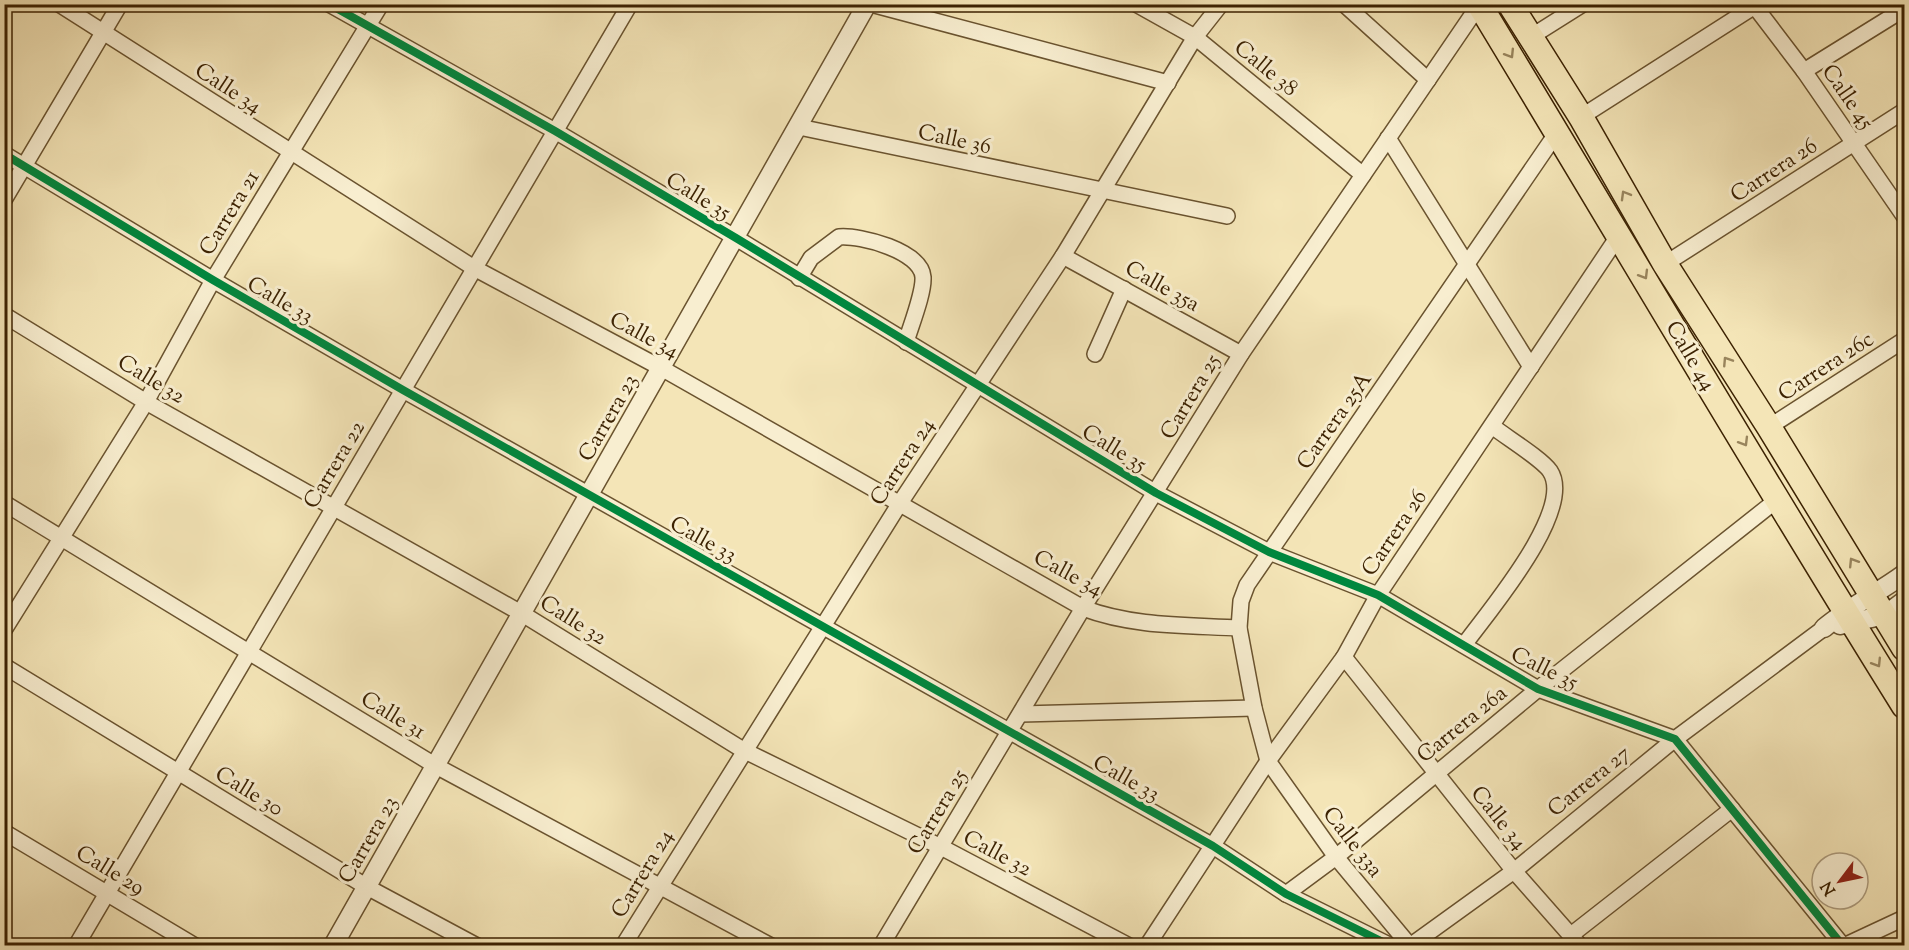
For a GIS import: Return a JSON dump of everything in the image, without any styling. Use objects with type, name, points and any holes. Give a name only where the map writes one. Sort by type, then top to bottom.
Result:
[{"type":"main road","name":"Calle 44","points":[[1510,4],[1529,38],[1581,117],[1665,264],[1769,427],[1905,648]]},
{"type":"main road","name":"Calle 44","points":[[1479,5],[1558,131],[1848,617],[1905,706]]},
{"type":"street","name":"Calle 34","points":[[59,4],[474,268],[663,369],[1083,608],[1110,618],[1137,622],[1239,628]]},
{"type":"street","points":[[4,200],[120,4]]},
{"type":"street","name":"Calle 35","points":[[330,4],[555,131],[736,238],[1156,493],[1269,552],[1378,595],[1538,689],[1675,739]]},
{"type":"street","name":"Carrera 21","points":[[4,630],[146,402],[213,280],[381,4]]},
{"type":"street","points":[[869,4],[1168,83]]},
{"type":"street","name":"Carrera 23","points":[[333,945],[869,4]]},
{"type":"street","name":"Calle 38","points":[[1136,4],[1195,37],[1363,175]]},
{"type":"street","name":"Carrera 24","points":[[623,945],[659,884],[900,503],[1063,256],[1195,37],[1221,4]]},
{"type":"street","points":[[1344,4],[1428,80]]},
{"type":"street","points":[[1529,38],[1583,4]]},
{"type":"street","name":"Carrera 25","points":[[881,945],[1011,732],[1083,608],[1241,354],[1479,5]]},
{"type":"street","points":[[1581,117],[1755,5]]},
{"type":"street","name":"Calle 45","points":[[1755,5],[1902,206]]},
{"type":"street","name":"Carrera 22","points":[[76,945],[555,131],[624,7]]},
{"type":"street","points":[[1804,72],[1905,9]]},
{"type":"street","name":"Carrera 26","points":[[1665,264],[1905,111]]},
{"type":"street","name":"Calle 36","points":[[799,127],[1102,192],[1227,216]]},
{"type":"street","name":"Carrera 25A","points":[[1268,761],[1254,708],[1239,628],[1241,601],[1247,585],[1558,131]]},
{"type":"street","points":[[1388,138],[1531,367]]},
{"type":"street","name":"Calle 33","points":[[4,154],[213,280],[403,390],[1213,846],[1286,894],[1390,945]]},
{"type":"street","name":"Carrera 26","points":[[1147,945],[1268,761],[1344,657],[1378,595],[1620,235]]},
{"type":"street","points":[[799,278],[811,258],[828,243],[839,237],[873,240],[910,257],[921,268],[923,279],[906,342]]},
{"type":"street","name":"Calle 35a","points":[[1063,256],[1241,354]]},
{"type":"street","points":[[1095,354],[1124,289]]},
{"type":"street","name":"Calle 32","points":[[4,315],[146,402],[521,613],[743,750],[941,847],[1129,945]]},
{"type":"street","name":"Carrera 26c","points":[[1769,427],[1905,340]]},
{"type":"street","points":[[1464,645],[1543,534],[1556,490],[1549,470],[1492,426]]},
{"type":"street","name":"Carrera 26a","points":[[1286,894],[1336,857],[1538,689],[1778,499]]},
{"type":"street","name":"Calle 31","points":[[4,503],[436,766],[771,945]]},
{"type":"street","name":"Carrera 27","points":[[1879,605],[1905,574]]},
{"type":"street","name":"Carrera 27","points":[[1410,945],[1514,871],[1675,739],[1824,628],[1879,605],[1905,601]]},
{"type":"street","name":"Calle 34","points":[[1344,657],[1514,871],[1575,940]]},
{"type":"street","name":"Calle 30","points":[[4,666],[367,887],[477,945]]},
{"type":"street","points":[[1021,714],[1254,708]]},
{"type":"street","points":[[1675,739],[1844,945],[1905,918]]},
{"type":"street","name":"Calle 33a","points":[[1268,761],[1336,857],[1410,945]]},
{"type":"street","points":[[1575,940],[1732,809]]},
{"type":"street","name":"Calle 29","points":[[4,832],[195,945]]},
{"type":"cycle path","points":[[329,4],[555,131],[736,238],[1156,493],[1269,552],[1378,595],[1538,689],[1675,739],[1843,946]]},
{"type":"cycle path","points":[[4,154],[213,280],[403,390],[1213,846],[1286,894],[1391,946]]}]
